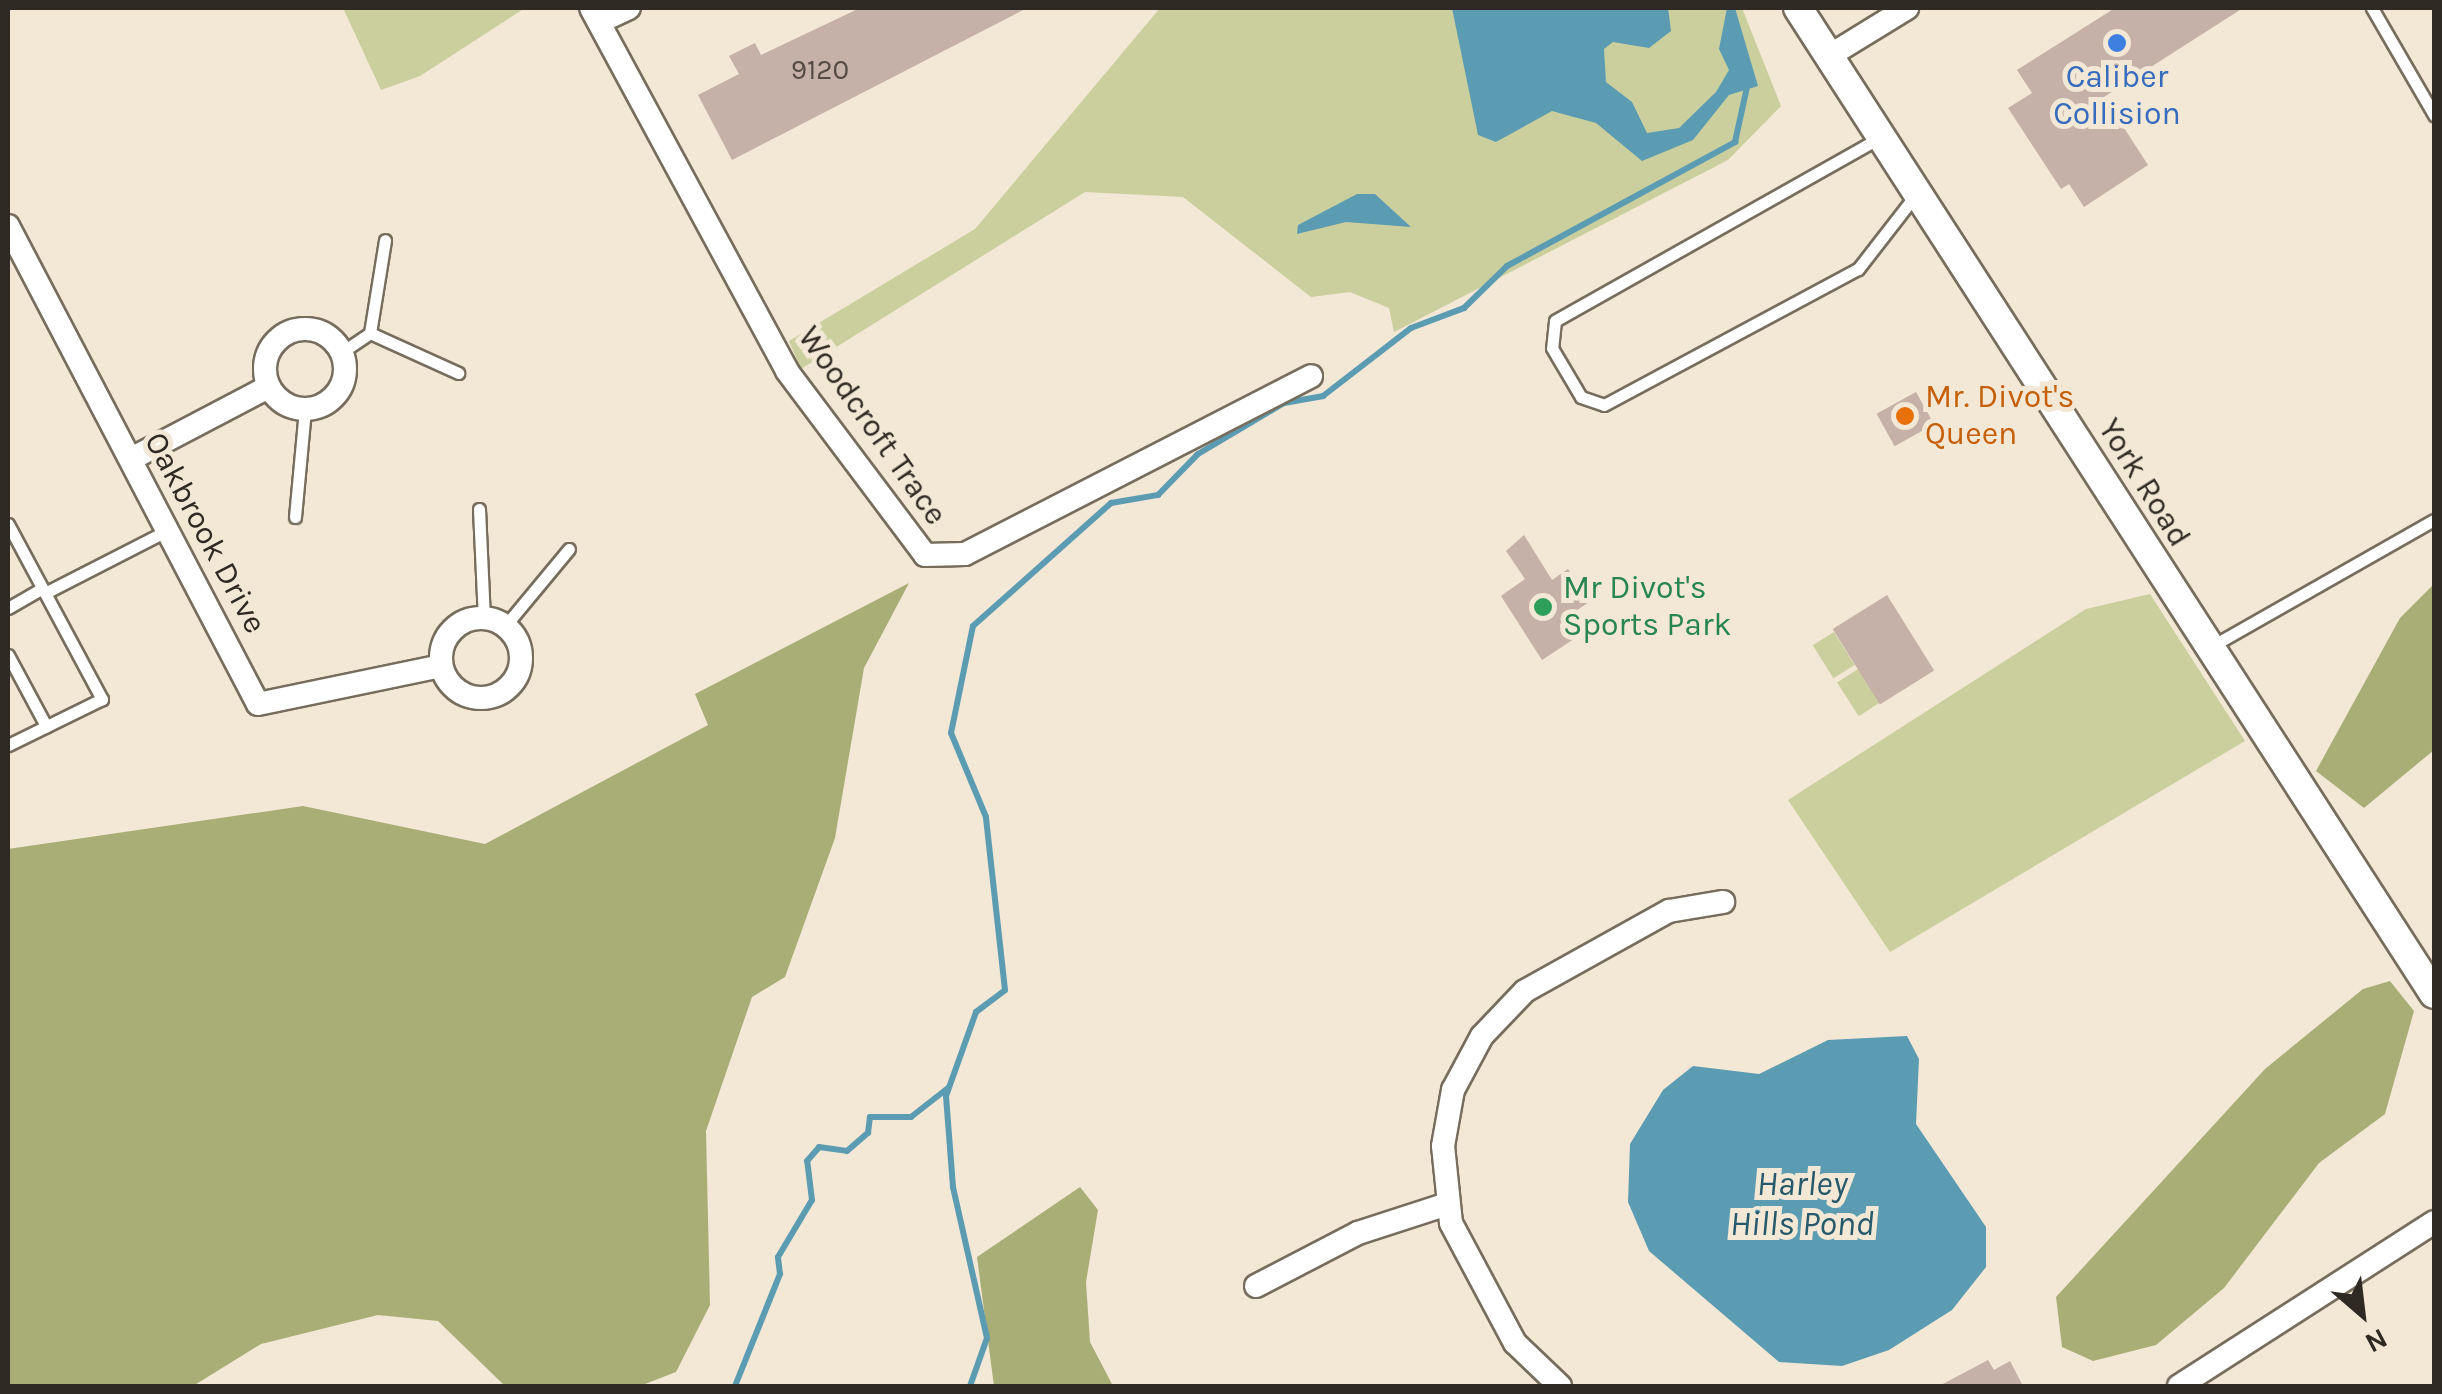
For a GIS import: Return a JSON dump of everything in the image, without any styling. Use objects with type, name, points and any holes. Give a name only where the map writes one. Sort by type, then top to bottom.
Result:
[{"type":"street","points":[[595,15],[628,8]]},
{"type":"street","name":"York Road","points":[[1798,8],[2434,994]]},
{"type":"street","points":[[1830,56],[1907,8]]},
{"type":"street","name":"Woodcroft Trace","points":[[595,15],[787,370],[864,466],[909,544],[944,558],[1310,376]]},
{"type":"street","name":"Oakbrook Drive","points":[[8,226],[258,704],[441,666]]},
{"type":"street","points":[[313,329],[342,352],[339,391],[305,409],[268,387],[269,350],[288,332],[313,329]]},
{"type":"street","points":[[130,459],[268,387]]},
{"type":"street","points":[[494,622],[521,660],[502,692],[464,695],[441,666],[451,632],[494,622]]},
{"type":"street","points":[[1560,1386],[1514,1343],[1447,1204],[1448,1108],[1494,1021],[1538,982],[1668,911],[1724,902]]},
{"type":"street","points":[[1256,1286],[1358,1232],[1447,1204]]},
{"type":"street","points":[[2179,1386],[2434,1222]]},
{"type":"lane","points":[[2372,8],[2434,115]]},
{"type":"lane","points":[[1881,137],[1555,320],[1552,348],[1580,397],[1604,405],[1858,268],[1918,193]]},
{"type":"lane","points":[[342,352],[370,333],[385,240]]},
{"type":"lane","points":[[370,333],[458,372]]},
{"type":"lane","points":[[294,517],[305,409]]},
{"type":"lane","points":[[479,510],[494,622]]},
{"type":"lane","points":[[2208,648],[2434,520]]},
{"type":"lane","points":[[8,524],[102,699],[8,746]]},
{"type":"lane","points":[[8,608],[168,530]]},
{"type":"lane","points":[[494,622],[568,549]]},
{"type":"lane","points":[[8,655],[46,726]]},
{"type":"green space","points":[[343,8],[525,8],[420,76],[381,90]]},
{"type":"green space","points":[[1160,8],[1742,8],[1781,106],[1728,160],[1394,332],[1389,308],[1350,292],[1311,297],[1183,197],[1085,192],[801,369],[789,341],[975,229]]},
{"type":"green space","points":[[909,583],[864,668],[835,838],[785,977],[752,997],[706,1131],[710,1305],[676,1372],[640,1386],[505,1386],[438,1321],[378,1315],[261,1344],[193,1386],[8,1386],[8,849],[303,806],[485,844],[708,725],[695,694]]},
{"type":"green space","points":[[2434,584],[2434,750],[2364,808],[2316,771],[2400,618]]},
{"type":"green space","points":[[2150,594],[2245,741],[1890,952],[1788,800],[2086,609]]},
{"type":"green space","points":[[1834,632],[1855,665],[1833,678],[1813,645]]},
{"type":"green space","points":[[1858,669],[1880,703],[1859,716],[1837,683]]},
{"type":"green space","points":[[2390,981],[2414,1011],[2385,1114],[2319,1163],[2224,1288],[2156,1345],[2093,1361],[2062,1347],[2056,1297],[2265,1069],[2363,989]]},
{"type":"green space","points":[[1080,1187],[1098,1210],[1086,1282],[1090,1342],[1113,1386],[994,1386],[977,1257]]},
{"type":"water","points":[[1452,8],[1668,8],[1671,31],[1649,48],[1613,42],[1604,49],[1606,82],[1632,102],[1647,133],[1679,128],[1716,92],[1729,70],[1719,49],[1727,8],[1735,8],[1758,86],[1729,95],[1693,140],[1642,161],[1596,123],[1552,111],[1496,142],[1478,135]]},
{"type":"water","points":[[1357,194],[1375,194],[1411,227],[1346,222],[1297,234],[1298,225]]},
{"type":"water","name":"Harley Hills Pond","points":[[1907,1036],[1919,1059],[1916,1124],[1986,1227],[1986,1267],[1952,1310],[1889,1350],[1842,1366],[1779,1362],[1649,1251],[1628,1202],[1630,1144],[1663,1090],[1693,1066],[1759,1074],[1828,1040]]},
{"type":"building","points":[[860,8],[1027,8],[732,160],[698,95],[739,74],[729,56],[755,43],[761,55]]},
{"type":"building","points":[[2115,8],[2243,8],[2104,97],[2148,165],[2084,207],[2069,184],[2061,189],[2008,108],[2032,93],[2017,70]]},
{"type":"building","points":[[1916,392],[1934,424],[1895,446],[1877,414]]},
{"type":"building","points":[[1524,535],[1552,580],[1568,569],[1589,602],[1573,613],[1586,631],[1542,660],[1501,596],[1525,579],[1506,551]]},
{"type":"building","points":[[1887,595],[1934,670],[1880,704],[1833,629]]},
{"type":"building","points":[[1988,1360],[1994,1370],[2010,1361],[2023,1386],[1939,1386]]},
{"type":"waterway","points":[[970,1386],[987,1338],[953,1187],[946,1096],[976,1012],[1005,990],[986,817],[951,733],[973,626],[1111,503],[1158,495],[1198,454],[1284,403],[1323,396],[1411,328],[1464,308],[1507,266],[1735,142],[1747,87]]},
{"type":"waterway","points":[[735,1386],[780,1274],[778,1257],[812,1200],[807,1161],[819,1147],[847,1151],[868,1133],[870,1117],[911,1117],[948,1088]]},
{"type":"place","name":"Caliber Collision","points":[[2117,43]]},
{"type":"place","name":"Mr. Divot's Queen","points":[[1905,416]]},
{"type":"place","name":"Mr Divot's Sports Park","points":[[1543,607]]}]
